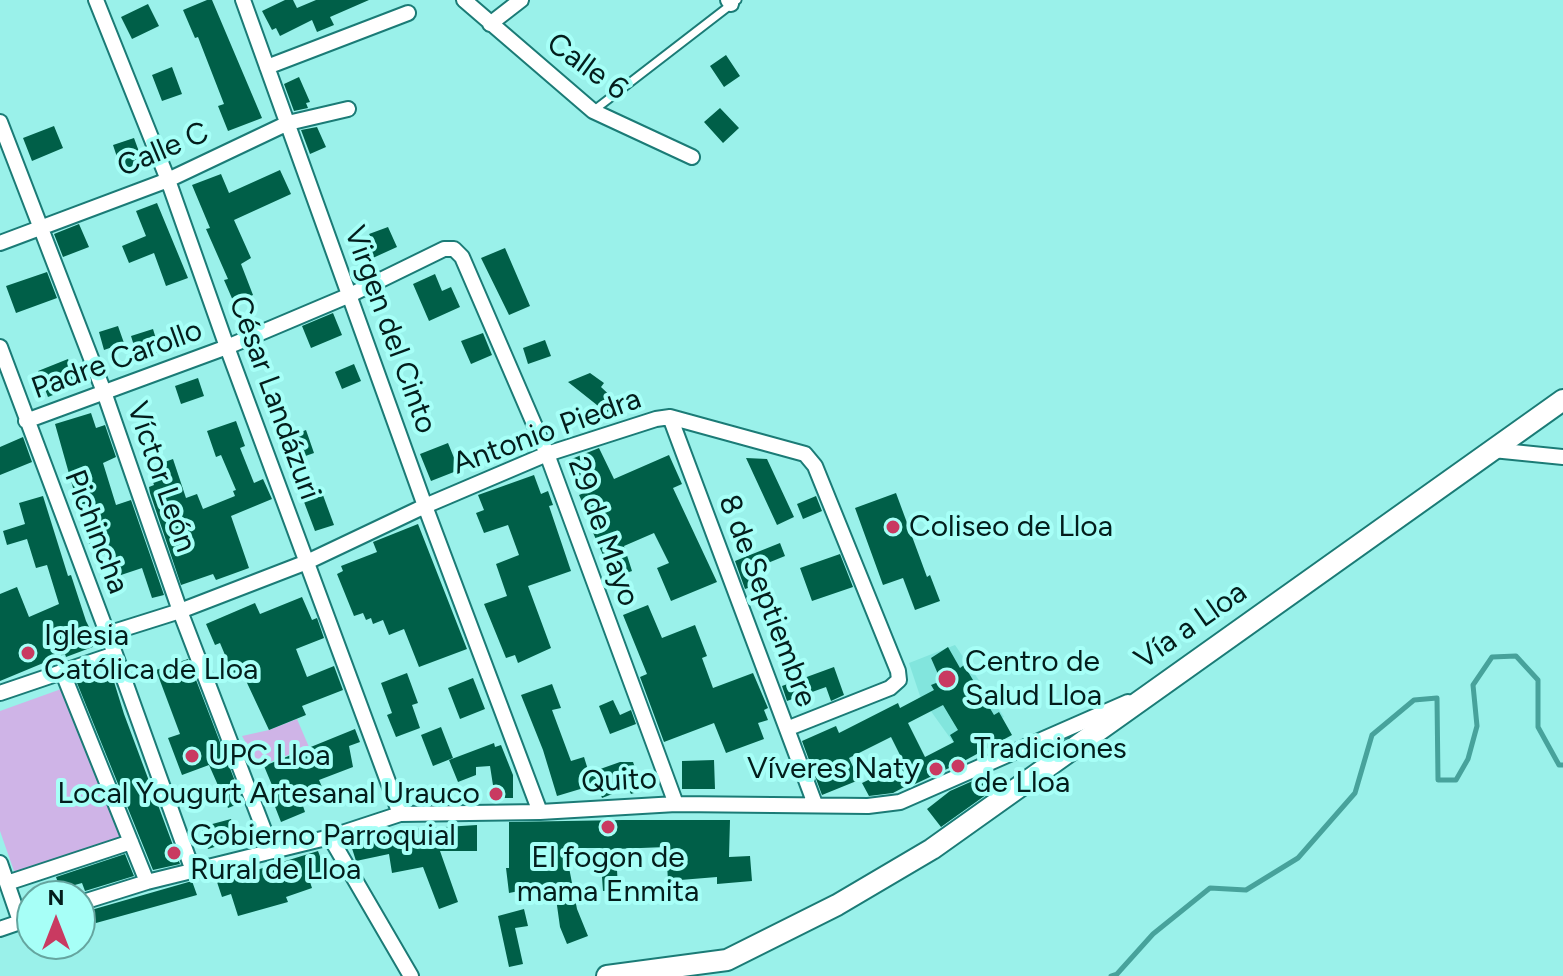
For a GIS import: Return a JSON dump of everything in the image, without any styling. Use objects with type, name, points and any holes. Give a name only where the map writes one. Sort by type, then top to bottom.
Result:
[{"type":"street","name":"César Landázuri","points":[[96,0],[168,180],[400,814]]},
{"type":"street","name":"Virgen del Cinto","points":[[243,0],[425,506],[540,812]]},
{"type":"street","name":"Calle 6","points":[[464,0],[593,111],[692,157]]},
{"type":"street","points":[[490,24],[521,0]]},
{"type":"street","points":[[267,67],[408,13]]},
{"type":"street","name":"Calle C","points":[[0,243],[168,180],[288,123],[348,109]]},
{"type":"street","name":"Víctor León","points":[[0,122],[104,392],[180,611],[272,851]]},
{"type":"street","name":"Padre Carollo","points":[[26,421],[227,347],[350,295],[444,249]]},
{"type":"street","name":"29 de Mayo","points":[[444,249],[454,249],[462,257],[547,454],[676,804]]},
{"type":"street","name":"Pichincha","points":[[0,347],[193,871]]},
{"type":"street","name":"Vía a Lloa","points":[[618,975],[727,960],[837,905],[932,849],[1563,400]]},
{"type":"street","name":"Antonio Piedra","points":[[107,634],[180,611],[307,562],[425,506],[547,454],[670,417],[805,454],[815,466],[898,671],[899,680],[890,688],[789,728]]},
{"type":"street","name":"8 de Septiembre","points":[[670,417],[815,804]]},
{"type":"street","points":[[1493,450],[1563,457]]},
{"type":"street","points":[[0,693],[115,654]]},
{"type":"street","points":[[62,671],[147,882]]},
{"type":"street","name":"Quito","points":[[96,898],[147,882],[330,837],[400,814],[540,812],[676,804],[868,806],[900,802],[1150,692]]},
{"type":"street","points":[[330,837],[411,976]]},
{"type":"street","points":[[7,883],[131,842]]},
{"type":"street","points":[[0,863],[16,901]]},
{"type":"lane","points":[[593,111],[732,1]]},
{"type":"shaded area","name":"Centro de Salud Lloa","points":[[955,645],[1004,717],[953,742],[920,696],[909,663]]},
{"type":"shaded area","points":[[64,688],[127,840],[15,874],[0,831],[0,711]]},
{"type":"shaded area","points":[[297,719],[309,747],[259,766],[242,736]]},
{"type":"building","points":[[212,0],[262,118],[228,131],[218,106],[224,104],[198,37],[195,38],[183,10]]},
{"type":"building","points":[[285,0],[293,0],[297,8],[316,0],[369,0],[330,17],[334,25],[317,32],[312,20],[280,36],[276,28],[272,30],[262,11]]},
{"type":"building","points":[[148,4],[159,26],[132,39],[121,17]]},
{"type":"building","points":[[726,55],[740,76],[724,87],[710,66]]},
{"type":"building","points":[[172,67],[182,94],[162,101],[152,75]]},
{"type":"building","points":[[299,77],[310,102],[306,103],[308,108],[294,111],[284,84]]},
{"type":"building","points":[[720,108],[739,128],[723,143],[704,122]]},
{"type":"building","points":[[54,126],[63,148],[32,161],[23,138]]},
{"type":"building","points":[[317,127],[326,147],[310,154],[301,130]]},
{"type":"building","points":[[134,138],[145,168],[123,175],[113,145]]},
{"type":"building","points":[[280,170],[291,194],[234,220],[251,258],[241,264],[253,295],[234,303],[224,280],[228,279],[206,229],[210,228],[192,185],[221,174],[229,193]]},
{"type":"building","points":[[157,203],[188,278],[166,286],[154,253],[129,263],[122,246],[146,236],[136,211]]},
{"type":"building","points":[[79,224],[89,247],[63,257],[54,234]]},
{"type":"building","points":[[388,227],[397,247],[364,262],[357,246],[372,239],[369,234]]},
{"type":"building","points":[[505,248],[530,306],[509,315],[481,258]]},
{"type":"building","points":[[47,272],[57,298],[16,313],[6,286]]},
{"type":"building","points":[[435,274],[442,291],[451,287],[460,307],[429,321],[413,284]]},
{"type":"building","points":[[333,313],[342,335],[311,348],[302,326]]},
{"type":"building","points":[[118,326],[124,343],[104,350],[99,332]]},
{"type":"building","points":[[153,329],[160,352],[138,359],[131,336]]},
{"type":"building","points":[[483,333],[492,355],[471,364],[461,341]]},
{"type":"building","points":[[545,340],[551,356],[528,364],[523,348]]},
{"type":"building","points":[[68,359],[78,385],[48,397],[38,371]]},
{"type":"building","points":[[354,364],[361,381],[342,389],[335,372]]},
{"type":"building","points":[[590,373],[604,383],[601,387],[617,402],[607,413],[568,382]]},
{"type":"building","points":[[198,378],[204,396],[181,404],[175,386]]},
{"type":"building","points":[[91,413],[96,428],[105,425],[116,457],[103,463],[116,505],[131,500],[164,595],[152,598],[142,568],[115,577],[107,554],[96,557],[88,541],[55,424]]},
{"type":"building","points":[[236,421],[245,446],[240,448],[254,483],[263,479],[272,499],[231,516],[249,568],[216,580],[213,574],[181,585],[150,493],[149,487],[154,485],[148,468],[173,459],[186,498],[197,494],[203,509],[235,496],[233,491],[236,490],[221,455],[216,457],[207,431]]},
{"type":"building","points":[[306,430],[314,453],[294,460],[286,438]]},
{"type":"building","points":[[23,437],[32,462],[0,475],[0,447]]},
{"type":"building","points":[[448,443],[459,470],[431,481],[420,454]]},
{"type":"building","points":[[599,448],[614,479],[669,455],[682,484],[673,488],[717,582],[671,601],[657,568],[669,563],[654,533],[624,546],[632,571],[609,579],[603,555],[590,526],[593,525],[579,495],[584,493],[569,460]]},
{"type":"building","points":[[746,458],[767,459],[794,517],[777,525]]},
{"type":"building","points":[[534,475],[541,494],[548,491],[553,505],[549,506],[571,571],[528,586],[551,648],[518,663],[515,655],[506,658],[484,604],[507,596],[496,564],[519,555],[508,525],[484,533],[476,513],[484,510],[478,495]]},
{"type":"building","points":[[320,487],[334,525],[315,531],[301,494]]},
{"type":"building","points":[[896,493],[927,577],[930,575],[940,601],[915,610],[903,578],[883,585],[855,508]]},
{"type":"building","points":[[43,496],[68,576],[71,575],[86,621],[98,645],[66,657],[65,654],[0,681],[0,594],[17,587],[29,617],[59,604],[47,565],[36,568],[27,539],[7,545],[3,531],[25,524],[19,503]]},
{"type":"building","points":[[816,496],[822,511],[803,519],[797,504]]},
{"type":"building","points":[[418,524],[467,649],[419,667],[404,629],[389,635],[383,620],[373,624],[371,618],[366,620],[363,613],[354,616],[337,574],[343,571],[341,566],[377,552],[373,542]]},
{"type":"building","points":[[780,543],[785,556],[753,569],[759,584],[745,589],[735,561]]},
{"type":"building","points":[[840,554],[853,587],[812,601],[800,568]]},
{"type":"building","points":[[302,597],[312,620],[317,618],[324,638],[296,649],[307,677],[334,666],[343,690],[302,706],[306,715],[269,730],[241,670],[233,674],[220,643],[215,645],[206,624],[255,603],[260,614]]},
{"type":"building","points":[[648,605],[662,638],[695,625],[707,656],[702,658],[713,688],[753,673],[768,708],[764,710],[768,720],[758,723],[764,739],[726,753],[714,723],[664,742],[640,677],[647,674],[623,615]]},
{"type":"building","points":[[948,647],[960,668],[964,665],[994,715],[999,712],[1012,735],[913,785],[893,793],[869,796],[862,783],[904,763],[891,737],[849,758],[859,780],[822,795],[802,741],[836,726],[839,733],[898,703],[900,708],[934,690],[931,685],[941,681],[931,658]],"holes":[[[943,705],[958,730],[950,735],[954,742],[925,757],[908,723]]]},
{"type":"building","points":[[188,659],[243,802],[228,808],[209,765],[182,775],[168,738],[180,734],[156,670]]},
{"type":"building","points":[[834,667],[844,695],[831,701],[826,687],[787,701],[782,686]]},
{"type":"building","points":[[111,672],[180,864],[153,870],[77,683]]},
{"type":"building","points":[[407,673],[418,703],[412,705],[420,728],[396,737],[387,715],[392,713],[381,683]]},
{"type":"building","points":[[473,678],[485,709],[460,719],[448,688]]},
{"type":"building","points":[[552,684],[561,708],[552,710],[571,761],[584,757],[589,773],[620,762],[633,762],[643,790],[631,794],[628,788],[602,798],[597,784],[557,796],[521,695]]},
{"type":"building","points":[[613,700],[620,715],[631,710],[636,724],[610,734],[599,706]]},
{"type":"building","points":[[441,727],[453,758],[433,766],[421,735]]},
{"type":"building","points":[[355,729],[360,742],[349,746],[353,767],[319,780],[326,796],[303,806],[305,812],[281,822],[272,799],[277,797],[264,766]]},
{"type":"building","points":[[494,743],[495,747],[501,745],[513,775],[513,798],[495,798],[490,766],[476,767],[476,775],[458,782],[449,760]]},
{"type":"building","points":[[714,760],[715,789],[682,789],[682,761]]},
{"type":"building","points":[[986,775],[997,787],[941,827],[927,809],[950,791]]},
{"type":"building","points":[[231,819],[237,840],[208,849],[201,827]]},
{"type":"building","points":[[730,820],[729,857],[750,856],[752,881],[717,884],[717,877],[668,881],[666,847],[616,849],[618,890],[603,891],[600,848],[570,848],[570,852],[566,852],[577,909],[588,936],[567,944],[560,927],[554,884],[509,893],[506,868],[509,868],[509,822]]},
{"type":"building","points":[[477,825],[477,851],[440,851],[458,902],[439,909],[423,867],[392,873],[389,854],[356,861],[350,842],[413,829]]},
{"type":"building","points":[[318,851],[325,870],[308,876],[312,888],[286,897],[288,902],[238,916],[231,894],[222,897],[215,876],[235,871],[237,876]]},
{"type":"building","points":[[125,854],[134,876],[96,888],[96,880],[57,880],[56,877]]},
{"type":"building","points":[[192,881],[197,895],[96,923],[96,909]]},
{"type":"building","points":[[524,909],[528,926],[515,928],[523,964],[509,967],[498,916]]},
{"type":"waterway","points":[[1111,976],[1117,974],[1153,934],[1210,888],[1246,890],[1298,858],[1355,793],[1372,735],[1414,700],[1437,698],[1438,780],[1456,780],[1468,759],[1477,726],[1473,685],[1492,657],[1516,656],[1538,680],[1538,727],[1559,765],[1563,765]]},
{"type":"place","name":"Coliseo de Lloa","points":[[893,527]]},
{"type":"place","name":"Iglesia Católica de Lloa","points":[[28,653]]},
{"type":"place","name":"Centro de Salud Lloa","points":[[947,679]]},
{"type":"place","name":"UPC Lloa","points":[[192,756]]},
{"type":"place","name":"Tradiciones de Lloa","points":[[958,766]]},
{"type":"place","name":"Víveres Naty","points":[[936,769]]},
{"type":"place","name":"Local Yougurt Artesanal Urauco","points":[[496,794]]},
{"type":"place","name":"El fogon de mama Enmita","points":[[608,827]]},
{"type":"place","name":"Gobierno Parroquial Rural de Lloa","points":[[174,853]]}]
